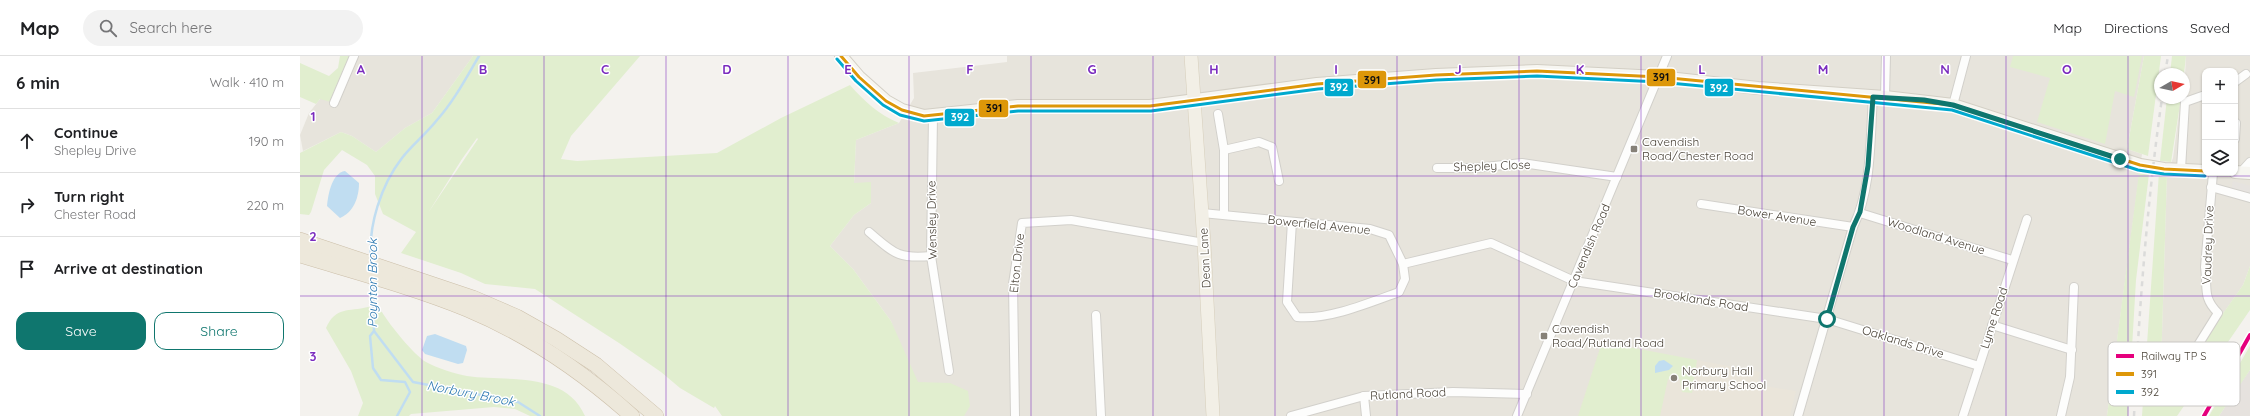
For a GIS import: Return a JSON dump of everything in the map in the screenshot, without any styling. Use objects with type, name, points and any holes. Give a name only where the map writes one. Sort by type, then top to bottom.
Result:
[{"type":"highway","points":[[300,240],[352,263],[396,277],[473,298],[524,321],[596,365],[656,416]]},
{"type":"highway","points":[[300,255],[352,263]]},
{"type":"highway","points":[[396,277],[512,330],[549,353],[632,416]]},
{"type":"main road","name":"Dean Lane","points":[[1191,56],[1204,243],[1213,416]]},
{"type":"street","points":[[334,103],[354,56]]},
{"type":"street","points":[[841,56],[859,77],[886,101],[902,110],[916,114],[933,116],[1018,106],[1150,106],[1317,84],[1436,75],[1537,71],[1659,77],[1758,88],[1879,97],[1953,105],[2120,159],[2164,169],[2202,171]]},
{"type":"street","name":"Cavendish Road","points":[[1517,416],[1667,56]]},
{"type":"street","points":[[1798,416],[1853,227],[1860,212],[1886,56]]},
{"type":"street","points":[[1953,105],[1966,56]]},
{"type":"street","points":[[2238,80],[2246,74]]},
{"type":"street","points":[[2181,169],[2185,102],[2202,96]]},
{"type":"street","points":[[1218,114],[1224,150],[1224,214]]},
{"type":"street","name":"Wensley Drive","points":[[933,116],[931,256],[949,372]]},
{"type":"street","points":[[1224,150],[1259,142],[1272,147],[1279,181]]},
{"type":"street","points":[[2242,172],[2250,162]]},
{"type":"street","name":"Shepley Close","points":[[1437,168],[1476,168],[1522,163],[1617,177]]},
{"type":"street","name":"Vaudrey Drive","points":[[2200,342],[2219,311],[2209,304],[2206,296],[2207,281],[2205,267],[2213,176]]},
{"type":"street","points":[[2211,187],[2250,198]]},
{"type":"street","name":"Bower Avenue","points":[[1701,204],[1853,227]]},
{"type":"street","name":"Woodland Avenue","points":[[1860,212],[2012,260]]},
{"type":"street","name":"Bowerfield Avenue","points":[[1202,213],[1370,229],[1389,235],[1403,264]]},
{"type":"street","name":"Elton Drive","points":[[1015,416],[1013,284],[1022,223],[1071,220],[1204,243]]},
{"type":"street","name":"Lyme Road","points":[[1963,416],[2012,260],[2027,220]]},
{"type":"street","points":[[1292,222],[1287,302],[1297,317],[1312,319],[1399,292],[1405,279],[1403,264],[1491,243],[1574,281]]},
{"type":"street","points":[[869,232],[896,254],[902,257],[931,256]]},
{"type":"street","name":"Brooklands Road","points":[[1574,281],[1827,319]]},
{"type":"street","points":[[2062,416],[2070,377],[2074,287]]},
{"type":"street","points":[[1096,314],[1101,416]]},
{"type":"street","name":"Oaklands Drive","points":[[1827,319],[1979,366]]},
{"type":"street","points":[[1992,325],[2072,350]]},
{"type":"street","name":"Rutland Road","points":[[1291,416],[1364,396],[1453,392],[1526,394]]},
{"type":"street","points":[[1364,396],[1366,416]]},
{"type":"shaded area","points":[[354,56],[473,56],[432,113],[405,128],[376,152],[352,136],[341,132],[303,151],[300,135],[309,113]]},
{"type":"shaded area","points":[[1007,56],[2144,56],[2127,149],[2142,154],[2117,342],[2108,342],[2108,406],[2107,416],[933,416],[913,389],[891,321],[853,269],[830,246],[854,215],[871,203],[854,183],[856,140],[899,123],[914,98],[913,73],[1007,62]]},
{"type":"shaded area","points":[[2186,56],[2250,56],[2250,266],[2243,285],[2203,342],[2162,342],[2167,174],[2173,158],[2180,104],[2190,104],[2190,68],[2185,68]]},
{"type":"shaded area","points":[[2233,181],[2250,186],[2250,194],[2231,190]]},
{"type":"shaded area","name":"Norbury Hall Primary School","points":[[1602,342],[1760,372],[1757,385],[1796,391],[1790,416],[1578,416]]},
{"type":"shaded area","points":[[2250,370],[2250,416],[2219,416],[2226,406],[2240,406],[2240,384]]},
{"type":"green space","points":[[340,56],[354,56],[334,103],[320,99],[316,104],[300,97],[300,63],[329,76],[338,68]]},
{"type":"green space","points":[[473,56],[640,56],[571,136],[561,159],[577,161],[717,153],[781,118],[850,85],[872,107],[899,123],[856,140],[854,183],[871,182],[871,203],[854,215],[830,246],[853,269],[891,321],[918,382],[950,383],[968,391],[970,406],[964,416],[722,416],[715,406],[714,408],[680,388],[661,372],[619,343],[535,289],[485,284],[461,273],[401,253],[416,232],[383,214],[375,194],[375,176],[367,165],[342,150],[324,170],[311,212],[309,215],[300,214],[300,153],[341,132],[352,136],[376,152],[405,128],[432,113]],"holes":[[[477,138],[478,139],[428,213],[462,159]]]},
{"type":"green space","points":[[2013,56],[2142,56],[2134,97],[2115,91],[2105,144],[2037,122],[2050,78],[2010,67]]},
{"type":"green space","points":[[2144,56],[2161,56],[2159,68],[2154,68],[2155,104],[2148,156],[2127,149]]},
{"type":"green space","points":[[2172,56],[2186,56],[2185,68],[2171,68]]},
{"type":"green space","points":[[2166,104],[2180,104],[2171,162],[2160,161]]},
{"type":"green space","points":[[2159,172],[2167,174],[2162,342],[2147,342]]},
{"type":"green space","points":[[2139,173],[2149,174],[2136,280],[2132,342],[2117,342]]},
{"type":"green space","points":[[2250,266],[2250,310],[2228,342],[2203,342],[2243,285]]},
{"type":"green space","points":[[368,307],[382,312],[409,346],[426,362],[457,374],[467,376],[516,379],[549,385],[564,391],[576,401],[585,416],[530,416],[515,409],[494,407],[411,414],[409,416],[358,416],[363,403],[351,371],[326,328],[334,316],[338,313]]},
{"type":"green space","points":[[1602,342],[1697,360],[1692,393],[1682,392],[1680,379],[1668,379],[1660,416],[1578,416]]},
{"type":"green space","points":[[2250,346],[2250,370],[2240,385],[2240,363]]},
{"type":"green space","points":[[2108,406],[2129,406],[2128,416],[2107,416]]},
{"type":"green space","points":[[2143,406],[2184,406],[2177,416],[2142,416]]},
{"type":"green space","points":[[2215,406],[2226,406],[2219,416],[2209,416]]},
{"type":"water","points":[[345,171],[359,183],[359,188],[355,204],[349,212],[340,218],[327,206],[328,196],[334,180]]},
{"type":"water","points":[[435,334],[466,346],[467,350],[463,363],[458,364],[425,354],[422,350],[427,336]]},
{"type":"water","points":[[1664,360],[1673,366],[1669,370],[1655,373],[1655,366],[1659,361]]},
{"type":"waterway","name":"Poynton Brook","points":[[371,259],[374,220],[382,193],[388,181],[402,158],[433,125],[449,105],[479,56]]},
{"type":"waterway","name":"Poynton Brook","points":[[373,282],[374,331],[370,336],[373,368],[381,380],[405,382],[410,392],[397,416]]},
{"type":"waterway","name":"Norbury Brook","points":[[374,331],[413,382],[518,402],[540,416]]},
{"type":"railway","points":[[2166,68],[2168,56]]},
{"type":"railway","points":[[2138,342],[2144,257],[2161,104]]},
{"type":"railway","points":[[2134,406],[2134,416]]},
{"type":"transit line","name":"391","points":[[841,56],[859,77],[886,101],[902,110],[924,116],[1018,106],[1150,106],[1317,84],[1436,75],[1537,71],[1659,77],[1953,105],[2140,165],[2164,169],[2202,171]]},
{"type":"transit line","name":"392","points":[[837,59],[856,81],[883,105],[900,115],[924,121],[1018,111],[1151,111],[1318,89],[1436,80],[1537,76],[1659,82],[1952,110],[2138,170],[2164,174],[2202,176]]},
{"type":"transit line","points":[[2240,353],[2250,335]]},
{"type":"transit line","points":[[2204,416],[2210,406]]},
{"type":"place","name":"Cavendish Road/Chester Road","points":[[1634,149]]},
{"type":"place","name":"Cavendish Road/Rutland Road","points":[[1544,336]]},
{"type":"place","name":"Norbury Hall Primary School","points":[[1674,378]]},
{"type":"route","points":[[1827,319],[1853,227],[1860,212],[1868,166],[1873,97],[1924,100],[1953,105],[2001,119],[2120,159]]}]
